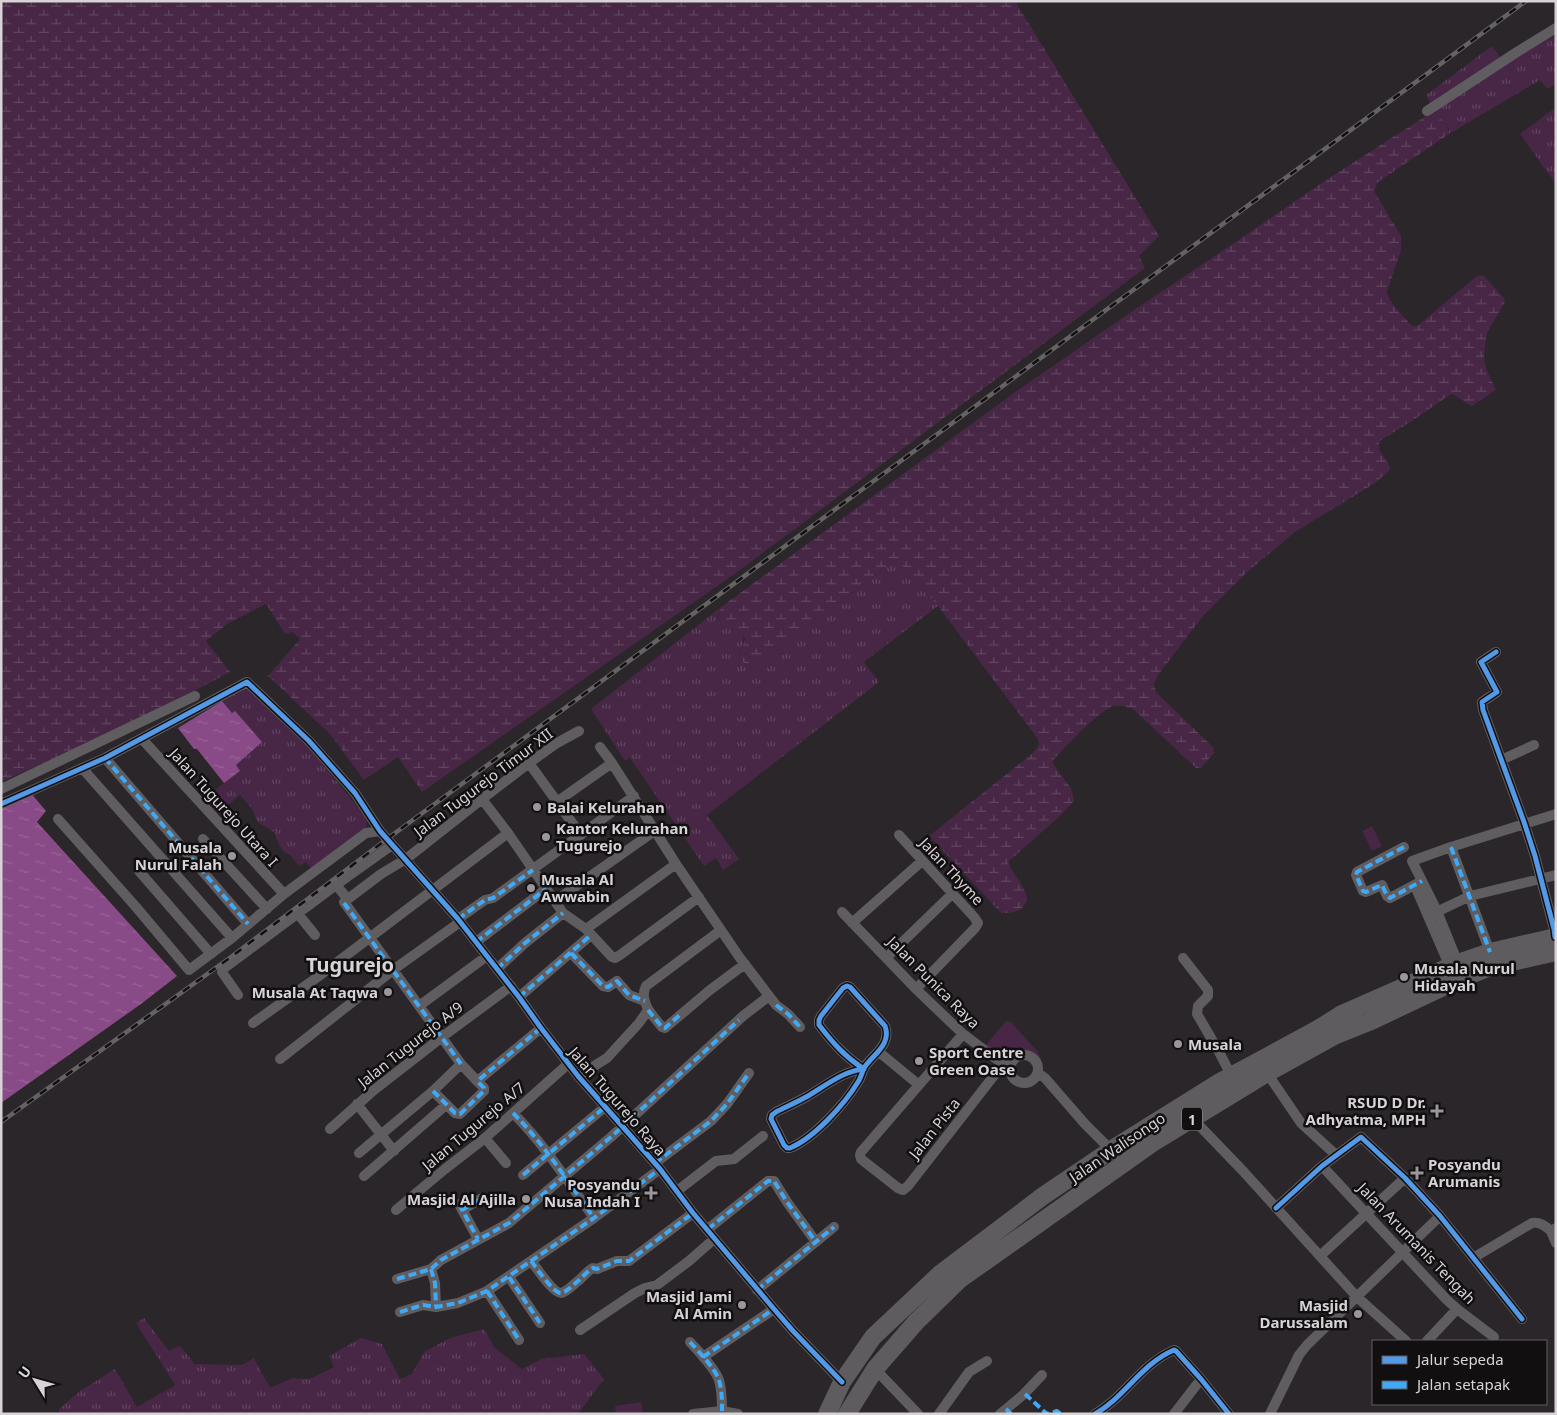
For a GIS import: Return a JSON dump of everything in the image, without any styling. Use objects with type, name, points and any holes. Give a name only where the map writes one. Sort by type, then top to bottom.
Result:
[{"type":"highway","name":"Jalan Walisongo","points":[[827,1414],[842,1382],[873,1337],[940,1274],[1043,1196],[1172,1110],[1342,1014],[1454,965],[1490,952],[1555,942]]},
{"type":"highway","name":"Jalan Walisongo","points":[[847,1414],[875,1369],[916,1322],[959,1280],[1154,1142],[1267,1073],[1334,1036],[1369,1022],[1462,978],[1555,942]]},
{"type":"highway","points":[[1043,1196],[1055,1211]]},
{"type":"street","points":[[1427,111],[1556,28]]},
{"type":"street","points":[[1496,652],[1482,662],[1497,692],[1481,703],[1525,825],[1541,880],[1555,942]]},
{"type":"street","name":"Jalan Tugurejo Raya","points":[[142,739],[247,682],[315,748],[355,793],[380,831],[476,942],[568,1064],[658,1166],[693,1213],[757,1290],[842,1382]]},
{"type":"street","points":[[1,789],[194,696]]},
{"type":"street","name":"Jalan Tugurejo Timur XII","points":[[345,901],[381,874],[406,859],[557,743],[579,731]]},
{"type":"street","points":[[1,804],[105,758],[142,739]]},
{"type":"street","name":"Jalan Tugurejo Utara I","points":[[142,739],[284,894]]},
{"type":"street","points":[[1501,760],[1534,745]]},
{"type":"street","points":[[600,747],[634,796],[698,897],[745,964],[769,996],[800,1026]]},
{"type":"street","points":[[105,758],[248,924]]},
{"type":"street","points":[[530,763],[581,835]]},
{"type":"street","points":[[558,801],[612,763]]},
{"type":"street","points":[[82,768],[232,938]]},
{"type":"street","points":[[280,1059],[485,900],[493,898],[634,796]]},
{"type":"street","points":[[482,799],[563,913],[589,932],[607,953],[615,958],[698,897]]},
{"type":"street","points":[[1454,965],[1418,883],[1412,861],[1556,814]]},
{"type":"street","points":[[58,819],[189,970],[232,938],[284,894],[366,833],[380,831]]},
{"type":"street","points":[[555,901],[656,830]]},
{"type":"street","points":[[253,1023],[508,834]]},
{"type":"street","name":"Jalan Thyme","points":[[899,835],[953,893],[978,924],[916,989]]},
{"type":"street","points":[[203,839],[266,909]]},
{"type":"street","points":[[238,995],[224,975],[223,969],[392,845]]},
{"type":"street","points":[[1404,847],[1357,872],[1356,875],[1364,892],[1382,885],[1387,896],[1390,898],[1418,883]]},
{"type":"street","points":[[1451,847],[1490,952]]},
{"type":"street","points":[[852,924],[922,861]]},
{"type":"street","points":[[519,997],[571,953],[589,932],[676,864]]},
{"type":"street","points":[[139,871],[211,954]]},
{"type":"street","points":[[1432,913],[1470,896],[1556,875]]},
{"type":"street","points":[[336,885],[369,938],[461,1064],[484,1088],[460,1114],[455,1113],[433,1091]]},
{"type":"street","points":[[476,942],[546,889]]},
{"type":"street","points":[[886,958],[953,893]]},
{"type":"street","name":"Jalan Punica Raya","points":[[842,912],[916,989],[963,1034],[1007,1065]]},
{"type":"street","points":[[497,969],[525,943],[563,913]]},
{"type":"street","points":[[298,914],[315,935]]},
{"type":"street","points":[[578,1076],[607,1058],[639,1023],[646,1005],[644,993],[646,986],[721,930]]},
{"type":"street","points":[[571,953],[603,986],[608,987],[617,981],[630,995],[646,1005],[662,1027],[665,1028],[710,990],[745,964]]},
{"type":"street","points":[[419,1006],[487,956]]},
{"type":"street","points":[[1183,958],[1208,990],[1208,996],[1198,1006],[1197,1014],[1231,1075]]},
{"type":"street","name":"Jalan Tugurejo A/9","points":[[330,1129],[374,1090],[510,986]]},
{"type":"street","points":[[864,1069],[848,1059],[819,1025],[821,1016],[847,986],[885,1026],[887,1031],[886,1037],[877,1054],[864,1069],[860,1080],[850,1094],[814,1134],[790,1148],[784,1145],[772,1115],[841,1076],[857,1069],[864,1069]]},
{"type":"street","points":[[397,1279],[432,1269],[441,1260],[509,1223],[565,1177],[739,1020],[769,996]]},
{"type":"street","points":[[478,1082],[541,1028]]},
{"type":"street","points":[[877,1054],[917,1087],[963,1034]]},
{"type":"street","points":[[1028,1056],[1036,1062],[1038,1073],[1031,1082],[1020,1083],[1012,1076],[1007,1065],[1017,1057],[1028,1056]]},
{"type":"street","points":[[360,1153],[433,1091],[461,1064]]},
{"type":"street","name":"Jalan Tugurejo A/7","points":[[396,1210],[485,1138],[568,1064]]},
{"type":"street","name":"Jalan Pista","points":[[917,1087],[860,1155],[861,1159],[903,1190],[1007,1065]]},
{"type":"street","points":[[400,1312],[423,1305],[436,1307],[458,1303],[487,1292],[509,1278],[594,1218],[711,1121],[727,1104],[749,1073]]},
{"type":"street","points":[[1038,1073],[1045,1078],[1085,1124],[1111,1150]]},
{"type":"street","points":[[1267,1073],[1301,1123],[1336,1155]]},
{"type":"street","points":[[357,1104],[394,1150]]},
{"type":"street","points":[[364,1176],[446,1105]]},
{"type":"street","points":[[523,1175],[605,1107]]},
{"type":"street","points":[[513,1113],[549,1153],[594,1218]]},
{"type":"street","points":[[1193,1119],[1357,1297],[1405,1340]]},
{"type":"street","points":[[677,1191],[716,1161],[734,1159],[763,1136]]},
{"type":"street","points":[[485,1138],[506,1163]]},
{"type":"street","points":[[1276,1208],[1322,1166],[1358,1138],[1362,1138],[1406,1178],[1440,1216],[1522,1319]]},
{"type":"street","name":"Jalan Arumanis Tengah","points":[[1322,1166],[1457,1309],[1494,1337]]},
{"type":"street","points":[[1320,1256],[1406,1178]]},
{"type":"street","points":[[708,1230],[768,1181],[774,1180],[787,1202],[816,1242]]},
{"type":"street","points":[[478,1239],[461,1207],[482,1198]]},
{"type":"street","points":[[531,1261],[546,1281],[559,1292],[563,1292],[590,1269],[597,1270],[616,1261],[629,1261],[693,1213]]},
{"type":"street","points":[[1270,1414],[1302,1350],[1440,1216]]},
{"type":"street","points":[[1473,1258],[1538,1222],[1553,1229],[1556,1243]]},
{"type":"street","points":[[757,1290],[834,1227]]},
{"type":"street","points":[[580,1330],[635,1293],[657,1285],[714,1239]]},
{"type":"street","points":[[432,1269],[435,1283],[436,1307]]},
{"type":"street","points":[[509,1278],[540,1323]]},
{"type":"street","points":[[487,1292],[519,1340]]},
{"type":"street","points":[[703,1357],[774,1309]]},
{"type":"street","points":[[1428,1340],[1457,1309]]},
{"type":"street","points":[[690,1342],[719,1379],[722,1411]]},
{"type":"street","points":[[1095,1414],[1112,1403],[1155,1361],[1174,1350],[1201,1379],[1228,1414]]},
{"type":"street","points":[[939,1414],[969,1372],[987,1361]]},
{"type":"street","points":[[875,1369],[918,1414]]},
{"type":"street","points":[[1006,1412],[1042,1375]]},
{"type":"street","points":[[1174,1414],[1201,1379]]},
{"type":"street","points":[[693,1414],[722,1411],[738,1414]]},
{"type":"green space","points":[[1,1],[1015,1],[1159,236],[1139,256],[1145,268],[736,573],[422,792],[398,757],[364,780],[330,734],[268,676],[300,639],[292,632],[285,634],[266,604],[227,624],[206,641],[230,672],[142,719],[1,782]]},
{"type":"green space","points":[[1556,35],[1556,84],[1548,89],[1540,80],[1449,134],[1449,129],[1436,113],[1426,95],[1492,46],[1504,63]]},
{"type":"green space","points":[[1556,107],[1556,184],[1520,134]]},
{"type":"green space","points":[[1432,112],[1436,113],[1448,128],[1449,134],[1378,182],[1374,191],[1401,236],[1401,250],[1387,292],[1394,306],[1410,324],[1417,326],[1477,276],[1482,275],[1485,277],[1504,298],[1505,302],[1488,331],[1484,357],[1486,369],[1496,390],[1472,406],[1451,394],[1381,440],[1379,444],[1380,451],[1390,468],[1387,473],[1375,483],[1295,532],[1246,573],[1203,616],[1158,675],[1154,684],[1156,692],[1213,747],[1214,753],[1201,768],[1196,768],[1133,709],[1119,706],[1114,706],[1100,714],[1055,758],[1053,764],[1069,786],[1074,801],[1008,862],[1027,896],[1023,907],[1017,911],[1001,913],[929,836],[1033,753],[1039,745],[1038,739],[938,606],[898,561],[895,560],[751,669],[739,657],[745,639],[741,633],[719,621],[721,607],[1014,393],[1320,184]]},
{"type":"green space","points":[[895,560],[898,560],[938,606],[864,662],[879,682],[707,815],[739,859],[723,870],[716,858],[704,866],[630,758],[625,761],[591,709],[721,607],[717,617],[721,624],[740,631],[742,634],[743,642],[739,657],[751,669]]},
{"type":"green space","points":[[245,688],[306,744],[365,816],[367,822],[365,829],[311,868],[306,862],[299,866],[290,855],[284,852],[274,832],[259,823],[252,809],[240,795],[216,815],[202,800],[240,771],[236,765],[235,711],[232,713],[222,701]]},
{"type":"green space","points":[[1372,826],[1382,846],[1372,851],[1362,831]]},
{"type":"green space","points":[[1006,1021],[1011,1022],[1037,1051],[1042,1060],[1031,1054],[1021,1052],[996,1053],[986,1045]]},
{"type":"green space","points":[[144,1318],[169,1351],[180,1346],[195,1364],[242,1365],[254,1358],[270,1388],[292,1378],[309,1379],[334,1367],[329,1356],[361,1338],[382,1344],[400,1379],[412,1374],[424,1352],[450,1338],[484,1329],[494,1347],[522,1369],[541,1359],[584,1354],[604,1379],[578,1414],[59,1414],[59,1409],[80,1391],[115,1369],[137,1407],[175,1385],[136,1323]]},
{"type":"green space","points":[[641,1402],[643,1414],[616,1414],[615,1406]]},
{"type":"water","points":[[222,701],[232,713],[235,711],[262,742],[236,765],[240,771],[224,783],[178,728]]},
{"type":"water","points":[[30,792],[46,811],[37,822],[177,976],[141,1004],[1,1103],[1,804]]},
{"type":"railway","points":[[1,1122],[231,957],[387,839],[1526,1]]},
{"type":"marked path","points":[[105,758],[248,924]]},
{"type":"marked path","points":[[1404,847],[1357,872],[1356,875],[1363,891],[1366,892],[1382,885],[1387,896],[1390,898],[1422,881]]},
{"type":"marked path","points":[[1451,847],[1490,952]]},
{"type":"marked path","points":[[458,919],[485,900],[493,898],[533,870]]},
{"type":"marked path","points":[[476,942],[546,889]]},
{"type":"marked path","points":[[344,903],[461,1064]]},
{"type":"marked path","points":[[497,969],[525,943],[563,913]]},
{"type":"marked path","points":[[519,997],[591,935]]},
{"type":"marked path","points":[[571,953],[603,986],[608,987],[617,981],[629,995],[645,1001]]},
{"type":"marked path","points":[[776,1005],[800,1027]]},
{"type":"marked path","points":[[648,1010],[665,1028],[681,1014]]},
{"type":"marked path","points":[[397,1279],[431,1269],[441,1260],[509,1223],[611,1137],[739,1020]]},
{"type":"marked path","points":[[433,1091],[455,1113],[460,1114],[484,1091],[484,1088],[478,1082],[481,1078],[541,1028]]},
{"type":"marked path","points":[[655,1163],[711,1121],[727,1104],[749,1073]]},
{"type":"marked path","points":[[523,1175],[605,1107]]},
{"type":"marked path","points":[[513,1113],[546,1151],[594,1218]]},
{"type":"marked path","points":[[400,1312],[423,1305],[436,1307],[458,1303],[487,1291],[594,1218],[660,1169]]},
{"type":"marked path","points":[[708,1229],[768,1181],[774,1181],[816,1242]]},
{"type":"marked path","points":[[462,1210],[482,1198]]},
{"type":"marked path","points":[[459,1204],[478,1239]]},
{"type":"marked path","points":[[531,1261],[549,1284],[561,1293],[568,1290],[593,1268],[597,1269],[617,1261],[629,1261],[693,1213]]},
{"type":"marked path","points":[[757,1290],[834,1227]]},
{"type":"marked path","points":[[431,1269],[435,1283],[436,1307]]},
{"type":"marked path","points":[[509,1277],[540,1323]]},
{"type":"marked path","points":[[487,1291],[519,1340]]},
{"type":"marked path","points":[[703,1357],[774,1309]]},
{"type":"marked path","points":[[690,1342],[717,1375],[721,1392],[722,1411]]},
{"type":"marked path","points":[[1025,1394],[1047,1414],[1057,1411],[1061,1414]]},
{"type":"marked path","points":[[1006,1409],[1011,1414]]},
{"type":"cycle path","points":[[1496,652],[1481,662],[1497,692],[1482,702],[1483,710],[1535,856],[1555,937]]},
{"type":"cycle path","points":[[1,804],[105,758],[247,682],[309,741],[355,793],[380,831],[458,919],[578,1076],[660,1169],[693,1213],[774,1309],[842,1382]]},
{"type":"cycle path","points":[[847,986],[885,1026],[886,1039],[884,1044],[867,1063],[861,1077],[852,1091],[828,1120],[809,1137],[799,1143],[790,1148],[784,1145],[771,1119],[772,1115],[842,1076],[864,1069],[857,1064],[850,1059],[839,1049],[819,1025],[821,1016],[843,988],[847,986]]},
{"type":"cycle path","points":[[1276,1208],[1322,1166],[1361,1137],[1405,1178],[1440,1216],[1522,1319]]},
{"type":"cycle path","points":[[1095,1414],[1115,1399],[1142,1372],[1162,1356],[1174,1350],[1201,1379],[1229,1414]]},
{"type":"place","name":"Balai Kelurahan","points":[[537,807]]},
{"type":"place","name":"Kantor Kelurahan Tugurejo","points":[[546,837]]},
{"type":"place","name":"Musala Nurul Falah","points":[[232,856]]},
{"type":"place","name":"Musala Al Awwabin","points":[[531,888]]},
{"type":"place","name":"Musala Nurul Hidayah","points":[[1404,977]]},
{"type":"place","name":"Musala At Taqwa","points":[[388,992]]},
{"type":"place","name":"Musala","points":[[1178,1044]]},
{"type":"place","name":"Sport Centre Green Oase","points":[[919,1061]]},
{"type":"place","name":"RSUD D Dr. Adhyatma, MPH","points":[[1437,1111]]},
{"type":"place","name":"Posyandu Arumanis","points":[[1417,1173]]},
{"type":"place","name":"Posyandu Nusa Indah I","points":[[651,1193]]},
{"type":"place","name":"Masjid Al Ajilla","points":[[526,1199]]},
{"type":"place","name":"Masjid Jami Al Amin","points":[[742,1305]]},
{"type":"place","name":"Masjid Darussalam","points":[[1358,1314]]},
{"type":"district","name":"Tugurejo","points":[[350,964]]}]
